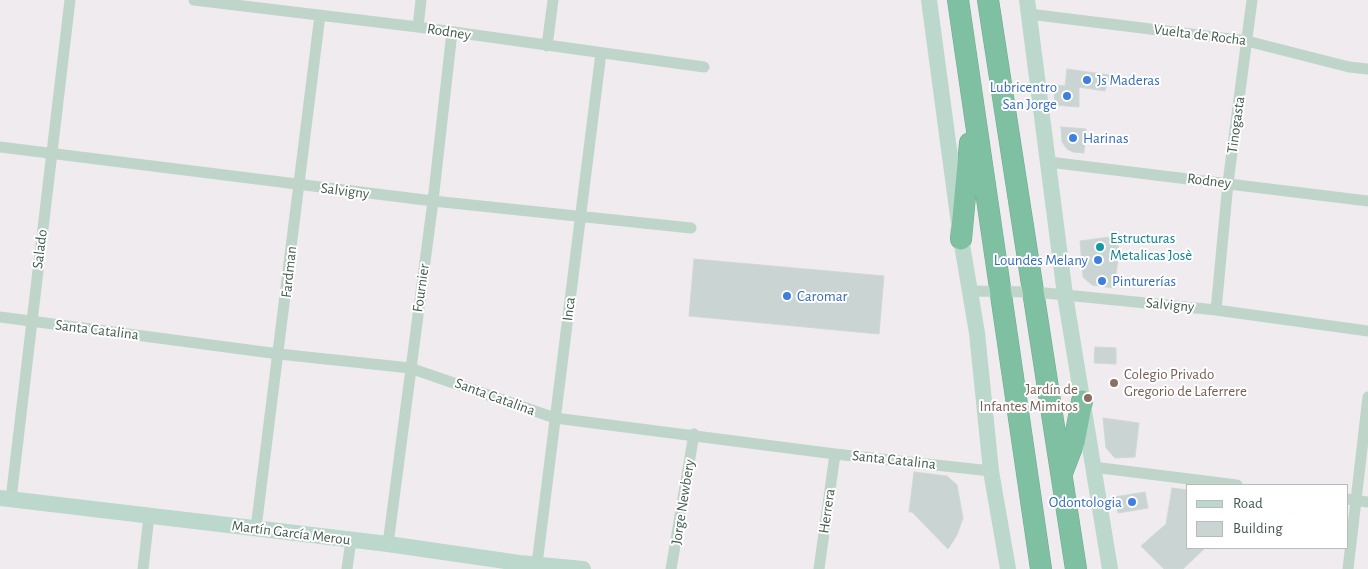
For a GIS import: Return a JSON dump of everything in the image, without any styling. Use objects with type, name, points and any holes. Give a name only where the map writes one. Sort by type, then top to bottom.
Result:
[{"type":"highway","points":[[958,0],[1041,569]]},
{"type":"highway","points":[[988,0],[1035,292],[1076,569]]},
{"type":"highway","points":[[961,239],[973,106]]},
{"type":"highway","points":[[1062,474],[1074,442],[1082,402]]},
{"type":"street","name":"Salado","points":[[6,498],[31,322],[70,0]]},
{"type":"street","name":"Rodney","points":[[194,0],[282,5],[320,15],[704,67]]},
{"type":"street","points":[[418,27],[421,0]]},
{"type":"street","points":[[548,46],[553,0]]},
{"type":"street","points":[[929,0],[961,239],[970,291],[991,471],[1008,569]]},
{"type":"street","name":"Tinogasta","points":[[1216,310],[1228,184],[1252,0]]},
{"type":"street","points":[[1028,7],[1066,295],[1110,569]]},
{"type":"street","name":"Vuelta de Rocha","points":[[1028,7],[1247,41],[1368,69]]},
{"type":"street","name":"Fardman","points":[[256,528],[320,15]]},
{"type":"street","name":"Fournier","points":[[388,544],[433,201],[452,32]]},
{"type":"street","name":"Inca","points":[[537,564],[601,53]]},
{"type":"street","name":"Salvigny","points":[[0,148],[433,201],[580,218],[691,228]]},
{"type":"street","name":"Rodney","points":[[1049,162],[1368,202]]},
{"type":"street","name":"Salvigny","points":[[970,291],[1035,292],[1216,310],[1368,331]]},
{"type":"street","name":"Santa Catalina","points":[[0,317],[279,354],[410,368],[555,418],[694,434],[835,454],[991,471]]},
{"type":"street","points":[[1348,569],[1368,396]]},
{"type":"street","name":"Jorge Newbery","points":[[671,569],[694,434]]},
{"type":"street","name":"Herrera","points":[[820,569],[835,454]]},
{"type":"street","points":[[1093,467],[1229,484]]},
{"type":"street","name":"Martín García Merou","points":[[6,498],[388,544],[518,566],[537,564],[582,569]]},
{"type":"street","points":[[142,569],[149,516]]},
{"type":"street","points":[[347,569],[351,540]]},
{"type":"building","points":[[1067,69],[1109,75],[1105,91],[1079,87],[1079,107],[1054,105],[1055,85],[1065,86]]},
{"type":"building","name":"Harinas","points":[[1061,127],[1086,129],[1084,153],[1073,152],[1067,149],[1062,142]]},
{"type":"building","points":[[1117,236],[1119,253],[1114,288],[1092,285],[1083,277],[1080,241]]},
{"type":"building","name":"Caromar","points":[[694,259],[884,276],[879,334],[689,316]]},
{"type":"building","points":[[1095,347],[1116,348],[1116,364],[1094,363]]},
{"type":"building","points":[[1103,418],[1139,423],[1135,457],[1115,458],[1106,448]]},
{"type":"building","points":[[914,472],[947,476],[957,485],[963,518],[957,535],[948,549],[912,512],[909,512]]},
{"type":"building","points":[[1172,488],[1186,490],[1186,549],[1204,549],[1183,569],[1164,569],[1141,546],[1166,524]]},
{"type":"building","name":"Odontologia","points":[[1145,492],[1148,508],[1118,513],[1115,497]]},
{"type":"place","name":"Js Maderas","points":[[1087,80]]},
{"type":"place","name":"Lubricentro San Jorge","points":[[1067,96]]},
{"type":"place","name":"Harinas","points":[[1073,138]]},
{"type":"place","name":"Estructuras Metalicas Josè","points":[[1100,247]]},
{"type":"place","name":"Loundes Melany","points":[[1098,260]]},
{"type":"place","name":"Pinturerías","points":[[1102,281]]},
{"type":"place","name":"Caromar","points":[[787,296]]},
{"type":"place","name":"Colegio Privado Gregorio de Laferrere","points":[[1114,383]]},
{"type":"place","name":"Jardín de Infantes Mimitos","points":[[1088,398]]},
{"type":"place","name":"Odontologia","points":[[1132,502]]}]
